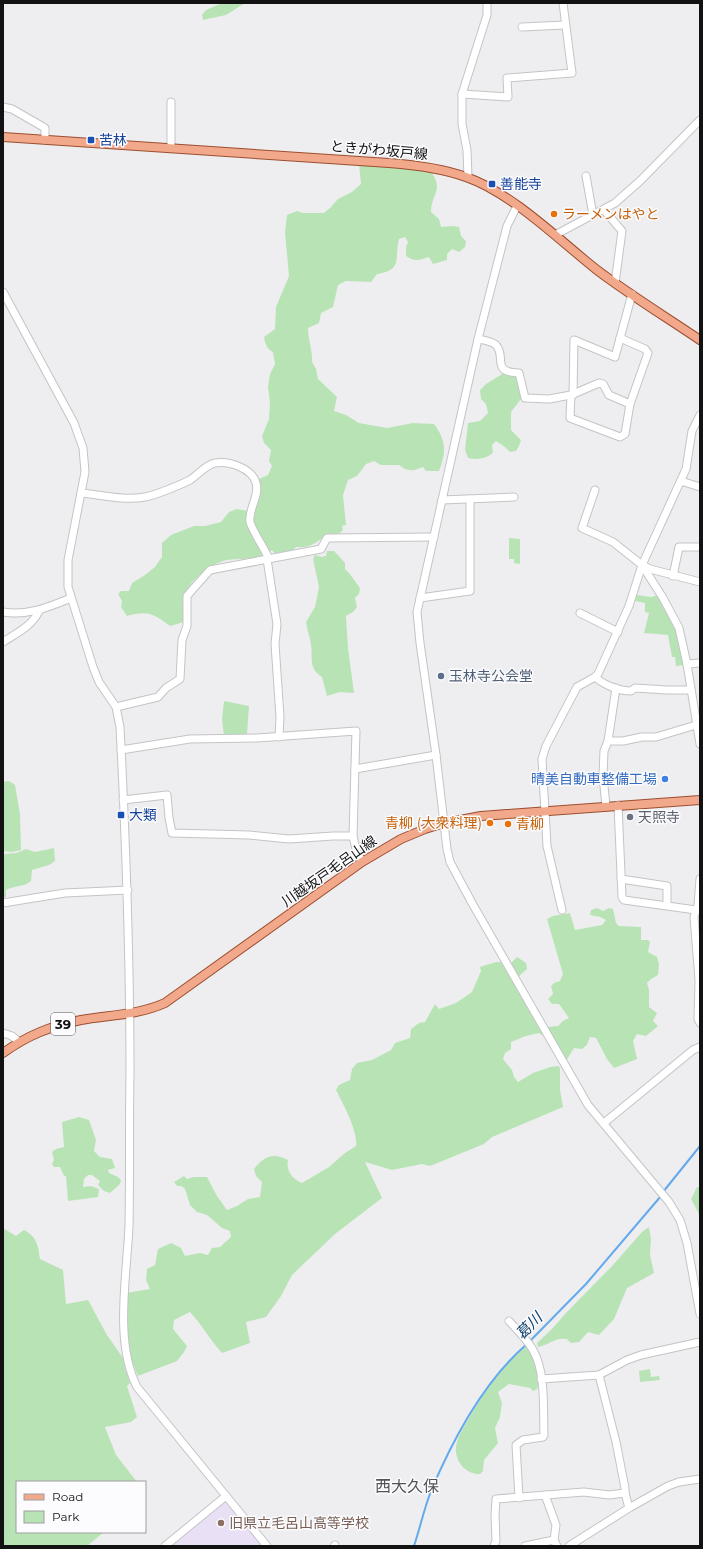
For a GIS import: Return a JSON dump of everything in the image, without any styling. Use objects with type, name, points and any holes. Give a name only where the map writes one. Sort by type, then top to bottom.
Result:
[{"type":"main road","name":"ときがわ坂戸線","points":[[3,137],[389,163],[430,167],[468,177],[495,191],[517,206],[615,282],[700,340]]},
{"type":"main road","name":"川越坂戸毛呂山線","points":[[3,1053],[19,1042],[43,1030],[82,1020],[129,1014],[159,1006],[175,997],[362,862],[401,839],[444,823],[481,816],[700,800]]},
{"type":"street","points":[[468,177],[467,150],[462,124],[462,94],[487,15],[487,3]]},
{"type":"street","points":[[462,94],[508,97],[507,78],[572,73],[563,3]]},
{"type":"street","points":[[522,27],[565,24]]},
{"type":"street","points":[[171,102],[171,148]]},
{"type":"street","points":[[3,107],[12,109],[45,128],[45,140]]},
{"type":"street","points":[[554,235],[615,203],[634,187],[700,120]]},
{"type":"street","points":[[586,176],[594,215]]},
{"type":"street","points":[[517,206],[506,226],[478,339],[420,598],[417,621],[436,755],[447,849],[450,862],[472,903],[588,1105],[667,1199],[680,1220],[687,1242],[700,1314]]},
{"type":"street","points":[[604,210],[622,231],[615,282]]},
{"type":"street","points":[[3,292],[78,432],[83,448],[85,466],[67,566],[68,587],[97,678],[116,707],[119,722],[128,890],[129,1225],[124,1300],[128,1364],[137,1387],[267,1546]]},
{"type":"street","points":[[620,338],[645,349],[648,353],[630,404],[624,434],[620,437],[570,418],[574,340],[615,357],[620,338],[632,294]]},
{"type":"street","points":[[478,339],[495,345],[499,350],[501,364],[504,370],[519,373],[525,398],[549,399],[572,395],[596,383],[602,383],[609,395],[630,404]]},
{"type":"street","points":[[562,910],[548,853],[542,769],[544,752],[577,687],[595,677],[618,632],[630,606],[642,565],[686,469],[692,431],[700,415]]},
{"type":"street","points":[[81,493],[132,499],[147,497],[190,480],[205,468],[215,463],[235,464],[244,468],[250,473],[256,483],[256,495],[250,522],[268,557],[267,559],[277,624],[275,644],[280,717],[279,736]]},
{"type":"street","points":[[681,481],[700,486]]},
{"type":"street","points":[[595,490],[582,528],[613,542],[642,565],[650,569],[700,582]]},
{"type":"street","points":[[442,500],[514,497]]},
{"type":"street","points":[[420,598],[470,591],[470,499]]},
{"type":"street","points":[[116,707],[158,697],[166,688],[180,679],[182,640],[187,626],[187,596],[192,588],[210,570],[321,549],[327,538],[434,537]]},
{"type":"street","points":[[673,576],[679,547],[700,548]]},
{"type":"street","points":[[642,565],[663,598],[679,628],[687,664],[700,744]]},
{"type":"street","points":[[3,612],[12,614],[39,611],[71,598]]},
{"type":"street","points":[[3,642],[23,629],[34,619],[39,611]]},
{"type":"street","points":[[580,613],[618,632]]},
{"type":"street","points":[[687,664],[700,663]]},
{"type":"street","points":[[595,677],[600,681],[616,688],[631,691],[635,688],[691,690]]},
{"type":"street","points":[[606,806],[603,776],[604,751],[608,741],[616,688]]},
{"type":"street","points":[[608,741],[623,741],[698,728]]},
{"type":"street","points":[[121,750],[190,739],[279,736],[356,731],[353,836],[356,849],[362,862]]},
{"type":"street","points":[[355,769],[436,755]]},
{"type":"street","points":[[123,800],[167,795],[168,818],[172,833],[249,835],[289,839],[353,836]]},
{"type":"street","points":[[618,805],[622,898],[624,900],[667,906],[697,914]]},
{"type":"street","points":[[621,879],[667,886],[667,906]]},
{"type":"street","points":[[700,879],[697,914],[699,980],[698,1019],[700,1023]]},
{"type":"street","points":[[3,903],[65,893],[128,890]]},
{"type":"street","points":[[3,1033],[12,1036],[19,1042]]},
{"type":"street","points":[[604,1123],[693,1050],[700,1047]]},
{"type":"street","points":[[509,1321],[528,1343],[536,1356],[541,1379],[544,1435],[543,1437],[523,1440],[516,1445],[519,1498]]},
{"type":"street","points":[[541,1379],[599,1375],[627,1360],[641,1355],[700,1342]]},
{"type":"street","points":[[599,1375],[616,1442],[629,1508]]},
{"type":"street","points":[[569,1546],[629,1508],[668,1486],[679,1482],[700,1479]]},
{"type":"street","points":[[494,1546],[496,1541],[496,1499],[584,1492],[609,1495],[625,1493]]},
{"type":"street","points":[[525,1546],[556,1543],[556,1525],[545,1495]]},
{"type":"street","points":[[165,1546],[226,1496]]},
{"type":"shaded area","name":"旧県立毛呂山高等学校","points":[[226,1500],[263,1546],[170,1546]]},
{"type":"green space","points":[[222,3],[245,3],[226,15],[203,20],[202,15],[206,10]]},
{"type":"green space","points":[[359,164],[431,170],[437,186],[431,212],[439,219],[441,227],[459,227],[461,236],[466,241],[465,247],[459,252],[452,249],[447,254],[447,260],[433,264],[429,257],[417,260],[406,256],[406,247],[408,242],[405,237],[399,239],[396,263],[391,270],[377,274],[371,282],[346,281],[338,285],[333,307],[321,313],[319,323],[308,328],[312,362],[316,369],[318,379],[337,397],[334,411],[346,415],[359,423],[387,428],[413,423],[434,424],[441,436],[444,447],[443,458],[439,471],[426,471],[423,467],[408,470],[399,465],[381,465],[374,461],[366,464],[357,476],[348,480],[343,495],[346,525],[342,526],[343,530],[339,534],[325,536],[312,545],[296,547],[285,553],[276,555],[272,550],[261,556],[227,560],[214,565],[200,575],[188,587],[183,603],[184,622],[170,626],[150,614],[140,613],[127,616],[121,607],[122,601],[118,594],[121,591],[129,591],[132,583],[155,567],[162,557],[162,543],[171,535],[194,526],[205,526],[221,522],[229,512],[237,509],[248,511],[249,505],[257,499],[259,479],[268,475],[272,466],[269,461],[271,450],[264,443],[262,436],[269,419],[270,402],[268,387],[270,374],[275,364],[273,352],[267,346],[264,337],[275,329],[276,307],[289,276],[285,232],[287,215],[297,211],[303,213],[324,213],[338,199],[352,192],[361,184]]},
{"type":"green space","points":[[504,373],[518,375],[521,386],[521,399],[511,412],[511,430],[521,440],[519,446],[516,451],[510,452],[496,441],[492,445],[493,453],[487,457],[475,459],[468,458],[465,450],[468,423],[480,421],[488,413],[486,404],[481,399],[480,390],[486,384]]},
{"type":"green space","points":[[509,538],[520,539],[520,564],[514,563],[514,559],[509,559]]},
{"type":"green space","points":[[327,551],[334,551],[345,563],[345,569],[360,588],[359,594],[355,598],[357,607],[353,612],[346,616],[348,648],[354,693],[340,692],[327,696],[322,677],[313,666],[311,645],[306,622],[315,607],[319,587],[313,559],[315,555],[322,557],[326,556]]},
{"type":"green space","points":[[637,595],[651,597],[658,595],[675,626],[684,665],[676,666],[675,657],[672,657],[668,635],[644,633],[649,613],[645,612],[645,603],[635,601]]},
{"type":"green space","points":[[224,701],[249,706],[247,735],[224,736],[222,719]]},
{"type":"green space","points":[[9,781],[15,785],[20,814],[21,850],[12,852],[3,851],[3,782]]},
{"type":"green space","points":[[54,848],[55,861],[49,865],[32,870],[31,881],[25,885],[12,887],[6,890],[6,897],[3,898],[3,854],[16,853],[26,849],[35,852]]},
{"type":"green space","points":[[597,908],[603,911],[609,908],[613,909],[616,923],[619,926],[641,927],[641,940],[648,940],[650,942],[648,952],[657,957],[659,964],[658,975],[647,983],[649,990],[649,1007],[657,1013],[653,1021],[658,1026],[646,1036],[637,1034],[633,1041],[637,1059],[614,1068],[607,1059],[596,1038],[590,1037],[587,1045],[582,1049],[574,1048],[566,1061],[560,1060],[557,1057],[546,1038],[539,1033],[511,1042],[511,1049],[505,1053],[503,1059],[512,1070],[514,1077],[518,1082],[533,1073],[550,1067],[559,1066],[560,1090],[563,1107],[492,1137],[484,1144],[430,1166],[422,1164],[392,1170],[365,1162],[382,1198],[335,1234],[292,1275],[281,1296],[266,1317],[246,1322],[250,1343],[222,1353],[190,1312],[174,1320],[173,1329],[187,1346],[177,1361],[138,1376],[128,1352],[126,1293],[150,1289],[146,1280],[147,1269],[155,1265],[158,1249],[171,1243],[181,1248],[185,1256],[200,1253],[208,1255],[212,1248],[220,1247],[231,1237],[230,1231],[222,1228],[207,1215],[197,1212],[190,1205],[185,1189],[181,1186],[177,1186],[174,1182],[184,1176],[187,1179],[194,1177],[207,1177],[217,1196],[227,1210],[248,1199],[260,1197],[262,1182],[256,1176],[254,1169],[265,1158],[278,1156],[288,1160],[290,1174],[302,1183],[329,1167],[345,1153],[356,1146],[355,1133],[336,1090],[339,1085],[350,1080],[352,1069],[357,1063],[372,1060],[391,1050],[395,1043],[410,1038],[411,1029],[419,1023],[425,1022],[435,1004],[439,1009],[456,1003],[472,992],[481,971],[480,967],[496,962],[511,963],[517,957],[526,963],[527,969],[518,977],[515,986],[534,1017],[547,1027],[558,1026],[569,1018],[559,1004],[552,1004],[548,999],[553,994],[551,986],[560,981],[563,974],[547,919],[553,916],[570,913],[575,930],[602,925],[606,920],[590,915],[591,910]]},
{"type":"green space","points":[[79,1117],[89,1120],[96,1140],[94,1151],[100,1157],[112,1159],[115,1168],[108,1170],[109,1173],[121,1180],[120,1184],[110,1193],[104,1191],[98,1185],[100,1181],[92,1175],[88,1175],[84,1179],[83,1187],[91,1186],[99,1189],[98,1197],[68,1201],[66,1176],[64,1176],[60,1167],[54,1167],[52,1164],[54,1160],[52,1152],[56,1149],[64,1147],[62,1122]]},
{"type":"green space","points":[[697,1187],[700,1187],[700,1216],[691,1199]]},
{"type":"green space","points":[[649,1227],[651,1239],[650,1255],[654,1273],[627,1288],[614,1319],[599,1335],[588,1332],[579,1342],[571,1343],[567,1339],[559,1339],[538,1347],[537,1343],[613,1265],[642,1232]]},
{"type":"green space","points":[[3,1228],[16,1236],[24,1230],[32,1236],[36,1242],[40,1259],[63,1270],[66,1304],[88,1300],[107,1335],[123,1358],[130,1383],[127,1386],[137,1417],[131,1422],[105,1427],[116,1455],[136,1481],[16,1481],[16,1533],[103,1533],[87,1546],[3,1546]]},
{"type":"green space","points":[[525,1347],[528,1347],[535,1360],[540,1381],[537,1389],[533,1391],[530,1388],[509,1384],[498,1392],[502,1403],[500,1417],[495,1428],[498,1443],[484,1460],[483,1471],[480,1474],[475,1474],[462,1466],[457,1456],[456,1445],[459,1436],[474,1410],[494,1381],[508,1363]]},
{"type":"green space","points":[[650,1369],[651,1377],[659,1376],[660,1380],[640,1382],[639,1371]]},
{"type":"waterway","name":"葛川","points":[[663,1192],[700,1146]]},
{"type":"waterway","name":"葛川","points":[[530,1341],[586,1284],[661,1196]]},
{"type":"waterway","name":"葛川","points":[[414,1546],[431,1491],[449,1451],[460,1431],[471,1412],[497,1375],[527,1344]]},
{"type":"place","name":"苦林","points":[[91,140]]},
{"type":"place","name":"善能寺","points":[[492,184]]},
{"type":"place","name":"ラーメンはやと","points":[[554,214]]},
{"type":"place","name":"玉林寺公会堂","points":[[441,676]]},
{"type":"place","name":"晴美自動車整備工場","points":[[665,779]]},
{"type":"place","name":"大類","points":[[121,815]]},
{"type":"place","name":"天照寺","points":[[630,817]]},
{"type":"place","name":"青柳 (大衆料理)","points":[[490,823]]},
{"type":"place","name":"青柳","points":[[508,824]]},
{"type":"place","name":"旧県立毛呂山高等学校","points":[[221,1523]]},
{"type":"district","name":"西大久保","points":[[407,1486]]}]
